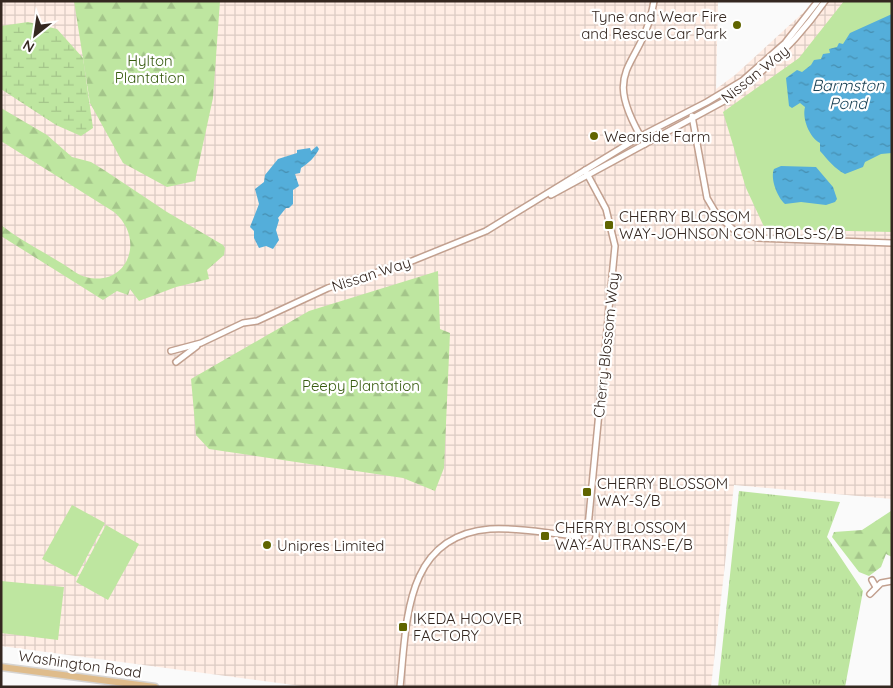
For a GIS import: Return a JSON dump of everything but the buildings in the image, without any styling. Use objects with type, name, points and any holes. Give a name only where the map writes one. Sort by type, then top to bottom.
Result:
[{"type":"main road","name":"Washington Road","points":[[1,667],[155,687]]},
{"type":"street","points":[[646,144],[625,102],[623,79],[628,64],[649,22],[654,1]]},
{"type":"street","name":"Nissan Way","points":[[538,201],[641,136],[742,81],[775,52],[799,27],[818,1]]},
{"type":"street","name":"Nissan Way","points":[[202,343],[243,323],[257,321],[328,288],[454,246],[486,231],[538,201],[693,119],[724,101],[773,63],[807,26],[825,1]]},
{"type":"street","points":[[690,111],[707,198],[717,215],[734,230],[757,238],[892,243]]},
{"type":"street","name":"Cherry Blossom Way","points":[[400,687],[412,590],[423,567],[439,549],[460,536],[492,529],[578,536],[584,544],[594,542],[596,537],[595,531],[588,526],[615,256],[610,219],[585,170]]},
{"type":"street","points":[[170,351],[202,343]]},
{"type":"street","points":[[176,362],[202,343]]},
{"type":"street","points":[[578,536],[582,528],[588,526]]},
{"type":"street","points":[[872,580],[876,587]]},
{"type":"street","points":[[870,594],[876,587],[892,581]]},
{"type":"shaded area","points":[[1,1],[718,1],[716,89],[735,75],[816,1],[892,1],[892,499],[734,485],[711,687],[309,687],[1,646]]},
{"type":"green space","name":"Hylton Plantation","points":[[74,1],[220,1],[213,98],[195,181],[167,187],[123,163],[90,103]]},
{"type":"green space","points":[[844,1],[892,1],[892,232],[765,229],[746,188],[723,112],[799,58]]},
{"type":"green space","points":[[28,22],[57,29],[83,58],[93,128],[81,136],[56,125],[1,89],[1,26]]},
{"type":"green space","points":[[1,108],[47,135],[72,157],[91,162],[167,212],[223,245],[225,248],[224,255],[207,270],[209,279],[176,287],[139,301],[130,289],[128,295],[117,291],[103,300],[1,236],[1,225],[23,241],[80,275],[100,279],[112,275],[121,269],[127,259],[130,248],[129,236],[124,223],[114,212],[1,141]]},
{"type":"green space","name":"Peepy Plantation","points":[[438,271],[440,329],[450,333],[444,468],[435,491],[403,478],[209,449],[196,435],[191,379],[309,311]]},
{"type":"green space","points":[[739,491],[840,502],[827,537],[863,591],[845,687],[718,687]]},
{"type":"green space","points":[[72,505],[105,523],[76,577],[42,559]]},
{"type":"green space","points":[[891,511],[892,557],[886,554],[881,567],[869,576],[859,572],[832,537],[834,532],[862,530]]},
{"type":"green space","points":[[106,525],[139,544],[108,600],[76,582]]},
{"type":"green space","points":[[1,581],[64,587],[58,640],[1,633]]},
{"type":"water","name":"Barmston Pond","points":[[892,14],[892,153],[881,154],[865,162],[863,167],[845,174],[835,167],[820,151],[820,143],[807,127],[805,107],[800,103],[792,108],[789,106],[786,78],[797,70],[802,72],[814,60],[821,59],[823,54],[830,53],[829,49],[837,47],[839,43],[843,44],[850,33]]},
{"type":"water","points":[[317,146],[319,149],[314,157],[301,168],[300,173],[295,174],[299,186],[293,190],[293,204],[286,208],[278,218],[276,230],[279,240],[273,249],[266,246],[259,248],[254,238],[254,231],[250,227],[259,204],[255,189],[264,182],[265,175],[278,159],[297,153],[297,150],[310,148],[311,151]]},
{"type":"water","points":[[781,166],[816,167],[833,187],[837,199],[835,202],[826,205],[801,202],[785,204],[777,192],[773,177],[774,169]]},
{"type":"place","name":"Tyne and Wear Fire and Rescue Car Park","points":[[737,25]]},
{"type":"place","name":"Wearside Farm","points":[[594,136]]},
{"type":"place","name":"CHERRY BLOSSOM WAY-JOHNSON CONTROLS-S/B","points":[[609,225]]},
{"type":"place","name":"CHERRY BLOSSOM WAY-S/B","points":[[587,492]]},
{"type":"place","name":"CHERRY BLOSSOM WAY-AUTRANS-E/B","points":[[545,536]]},
{"type":"place","name":"Unipres Limited","points":[[267,545]]},
{"type":"place","name":"IKEDA HOOVER FACTORY","points":[[403,627]]}]
